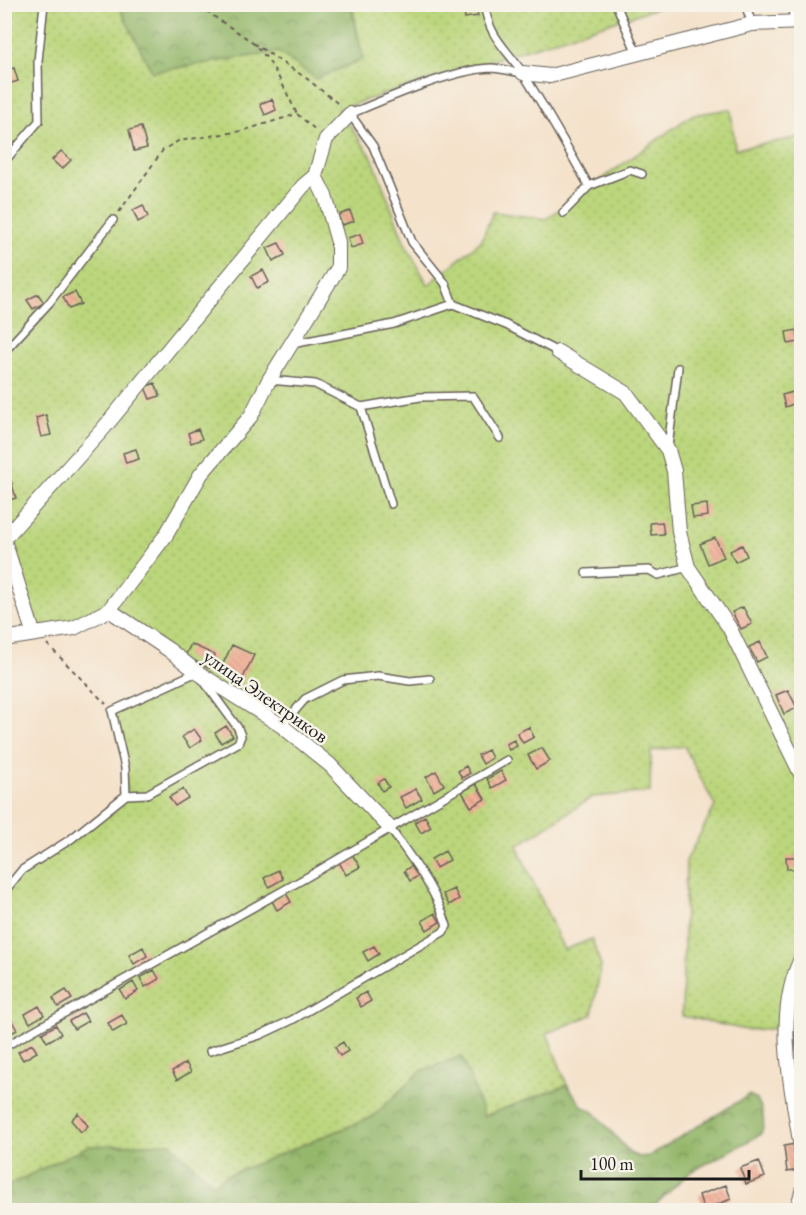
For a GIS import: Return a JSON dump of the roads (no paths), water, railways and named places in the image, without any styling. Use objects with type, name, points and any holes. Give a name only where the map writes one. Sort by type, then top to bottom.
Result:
[{"type":"street","points":[[523,74],[550,76],[638,56],[752,24],[798,22]]},
{"type":"street","points":[[33,632],[4,540],[103,429],[289,203],[315,176],[326,139],[350,114]]},
{"type":"street","points":[[4,639],[33,632],[74,628],[109,610],[166,535],[201,474],[251,416],[269,380],[338,268],[338,243],[325,196],[315,176]]},
{"type":"street","points":[[558,352],[626,393],[668,450],[674,471],[679,532],[688,567],[729,627],[801,776]]},
{"type":"street","name":"улица Электриков","points":[[109,610],[169,650],[197,672],[282,726],[330,765],[389,827]]},
{"type":"street","points":[[801,957],[793,975],[785,1036],[801,1154]]},
{"type":"street","points":[[796,1208],[801,1192]]},
{"type":"lane","points":[[484,4],[492,33],[523,74],[589,186]]},
{"type":"lane","points":[[616,4],[638,56]]},
{"type":"lane","points":[[745,4],[752,24]]},
{"type":"lane","points":[[791,4],[798,22]]},
{"type":"lane","points":[[4,162],[39,121],[38,61],[46,6]]},
{"type":"lane","points":[[453,304],[445,284],[412,242],[373,147],[350,114],[392,96],[462,74],[491,68],[523,74]]},
{"type":"lane","points":[[563,213],[589,186],[630,170],[642,174]]},
{"type":"lane","points":[[4,352],[50,303],[113,220]]},
{"type":"lane","points":[[291,344],[394,324],[453,304],[506,325],[558,352]]},
{"type":"lane","points":[[668,450],[678,368]]},
{"type":"lane","points":[[269,380],[315,384],[361,407],[420,397],[473,396],[500,438]]},
{"type":"lane","points":[[361,407],[391,504]]},
{"type":"lane","points":[[586,573],[649,570],[658,575],[688,567]]},
{"type":"lane","points":[[4,892],[22,870],[71,839],[126,795],[147,794],[238,743],[241,736],[238,728],[197,672],[112,711],[125,768],[126,795]]},
{"type":"lane","points":[[282,726],[305,699],[343,680],[378,676],[410,681],[430,680]]},
{"type":"lane","points":[[4,1047],[309,876],[389,827],[507,760]]},
{"type":"lane","points":[[210,1051],[260,1035],[292,1020],[443,932],[447,926],[442,910],[421,872],[389,827]]}]
